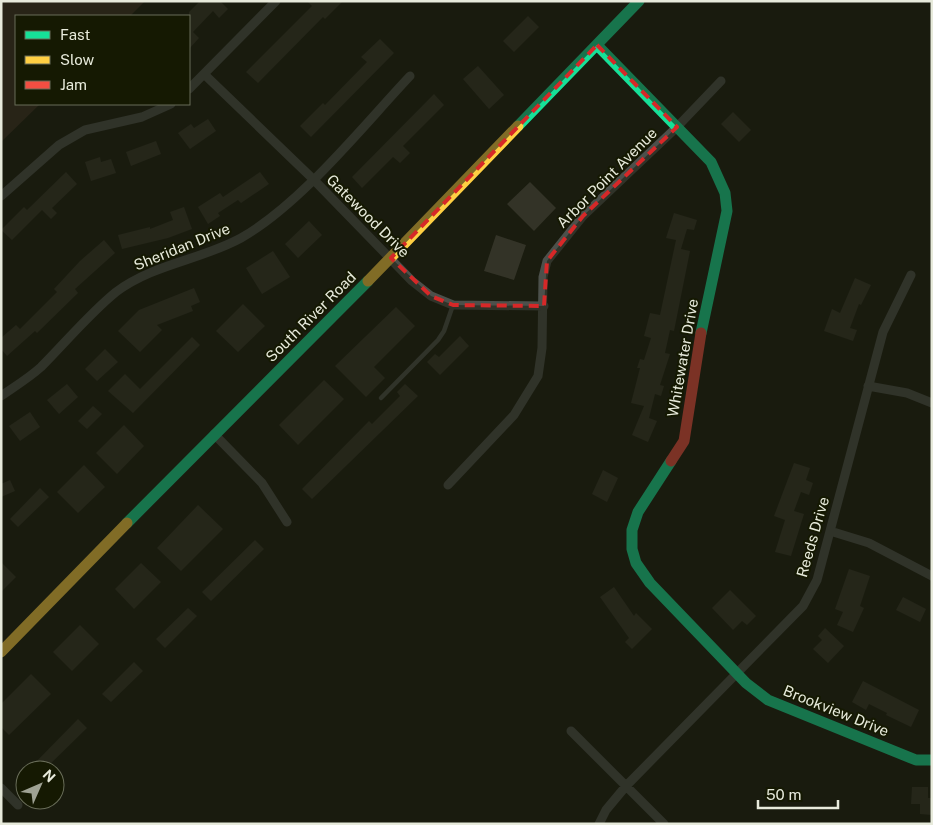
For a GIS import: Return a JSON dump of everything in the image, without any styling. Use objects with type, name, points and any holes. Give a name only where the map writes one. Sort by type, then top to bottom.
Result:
[{"type":"street","points":[[190,88],[276,1]]},
{"type":"street","name":"South River Road","points":[[1,652],[214,434],[391,258],[639,1]]},
{"type":"street","name":"Whitewater Drive","points":[[597,45],[711,162],[725,193],[727,211],[697,354],[684,441],[638,512],[632,530],[632,549],[636,563],[650,582],[736,674]]},
{"type":"street","name":"Gatewood Drive","points":[[204,74],[431,296],[453,305],[544,306]]},
{"type":"street","name":"Sheridan Drive","points":[[1,396],[39,369],[116,293],[144,275],[212,252],[241,238],[272,217],[313,179],[410,76]]},
{"type":"street","name":"Arbor Point Avenue","points":[[448,485],[514,415],[538,376],[542,348],[543,277],[547,261],[583,216],[677,127],[721,81]]},
{"type":"street","points":[[1,196],[59,144],[85,130],[142,117],[169,105]]},
{"type":"street","name":"Reeds Drive","points":[[599,824],[606,810],[626,786],[803,606],[816,580],[883,332],[911,276]]},
{"type":"street","points":[[868,386],[907,393],[932,403]]},
{"type":"street","points":[[214,434],[262,483],[287,522]]},
{"type":"street","points":[[830,531],[869,543],[932,576]]},
{"type":"street","name":"Brookview Drive","points":[[736,674],[768,700],[916,760],[932,760]]},
{"type":"street","points":[[571,731],[664,824]]},
{"type":"street","points":[[1,788],[15,802]]},
{"type":"lane","points":[[381,398],[438,340],[444,332],[453,305]]},
{"type":"highlighted area","points":[[597,45],[677,127],[583,216],[547,261],[544,306],[453,305],[431,296],[391,258]]},
{"type":"shaded area","points":[[1,1],[145,1],[131,15],[15,15],[15,105],[39,105],[1,142]]},
{"type":"building","points":[[200,1],[220,1],[228,9],[219,18],[213,11],[193,32],[199,38],[190,48],[189,12]]},
{"type":"building","points":[[307,1],[343,1],[325,19],[323,17],[258,83],[246,72],[312,6]]},
{"type":"building","points":[[528,16],[539,27],[514,52],[503,41]]},
{"type":"building","points":[[380,39],[394,53],[311,137],[300,126],[323,103],[325,105],[367,62],[361,57]]},
{"type":"building","points":[[478,66],[504,95],[489,109],[463,79]]},
{"type":"building","points":[[434,94],[444,105],[403,146],[410,153],[400,163],[393,157],[362,188],[352,177]]},
{"type":"building","points":[[733,112],[751,130],[739,142],[721,124]]},
{"type":"building","points":[[208,119],[216,131],[190,149],[178,133],[191,124],[194,128]]},
{"type":"building","points":[[156,141],[161,154],[131,166],[126,152]]},
{"type":"building","points":[[100,157],[101,162],[111,159],[116,173],[91,181],[85,162]]},
{"type":"building","points":[[66,172],[77,184],[52,208],[57,213],[51,219],[42,210],[12,240],[1,230],[24,207],[27,210]]},
{"type":"building","points":[[260,172],[269,184],[241,203],[238,200],[218,213],[220,216],[208,224],[198,207],[220,193],[223,197]]},
{"type":"building","points":[[530,182],[556,208],[534,231],[507,204]]},
{"type":"building","points":[[184,207],[192,229],[168,238],[122,249],[118,235],[150,227],[150,229],[173,220],[170,212]]},
{"type":"building","points":[[674,213],[697,220],[694,230],[687,229],[681,249],[690,251],[674,331],[670,330],[665,353],[670,354],[660,385],[664,386],[661,396],[655,394],[649,418],[657,421],[648,442],[632,435],[644,406],[631,403],[640,368],[637,368],[640,359],[644,360],[651,338],[644,336],[650,313],[660,315],[676,240],[666,238]]},
{"type":"building","points":[[309,221],[322,235],[298,258],[285,244]]},
{"type":"building","points":[[496,235],[526,245],[514,280],[484,271]]},
{"type":"building","points":[[104,240],[115,253],[75,289],[78,293],[37,333],[35,331],[7,356],[1,349],[1,338],[16,325],[20,329],[57,292],[54,289],[80,261]]},
{"type":"building","points":[[273,251],[290,277],[262,294],[246,268]]},
{"type":"building","points":[[855,278],[871,285],[861,305],[859,304],[850,328],[857,330],[853,341],[824,331],[832,309],[840,313]]},
{"type":"building","points":[[194,288],[200,302],[191,306],[193,311],[157,325],[162,330],[140,352],[118,331],[139,310]]},
{"type":"building","points":[[243,304],[265,326],[238,352],[216,331]]},
{"type":"building","points":[[396,307],[415,326],[374,367],[385,378],[366,397],[335,366]]},
{"type":"building","points":[[460,336],[469,346],[440,375],[427,362],[435,354],[439,357]]},
{"type":"building","points":[[192,337],[200,345],[133,413],[108,391],[125,374],[140,389]]},
{"type":"building","points":[[105,349],[118,362],[97,381],[85,369]]},
{"type":"building","points":[[324,380],[344,399],[298,445],[279,425]]},
{"type":"building","points":[[67,384],[78,397],[59,414],[47,400]]},
{"type":"building","points":[[405,384],[418,396],[312,499],[302,489],[369,421],[372,424],[400,396],[397,392]]},
{"type":"building","points":[[93,406],[102,414],[87,429],[78,421]]},
{"type":"building","points":[[30,412],[40,427],[20,441],[9,426]]},
{"type":"building","points":[[124,425],[144,446],[117,474],[96,453]]},
{"type":"building","points":[[794,463],[810,468],[806,480],[813,483],[809,495],[801,492],[794,511],[804,514],[791,556],[775,552],[785,520],[774,516]]},
{"type":"building","points":[[84,465],[105,487],[78,513],[57,492]]},
{"type":"building","points":[[603,470],[618,478],[607,502],[592,494]]},
{"type":"building","points":[[10,480],[15,491],[1,497],[1,484]]},
{"type":"building","points":[[40,488],[49,497],[18,527],[10,519]]},
{"type":"building","points":[[198,505],[223,529],[181,571],[157,548]]},
{"type":"building","points":[[255,540],[264,549],[211,601],[202,592]]},
{"type":"building","points":[[1,562],[16,577],[1,592]]},
{"type":"building","points":[[141,563],[161,582],[134,609],[115,589]]},
{"type":"building","points":[[849,569],[870,576],[860,606],[864,608],[853,632],[837,625],[843,612],[835,609]]},
{"type":"building","points":[[614,587],[634,616],[636,613],[652,629],[632,649],[625,642],[629,638],[600,597]]},
{"type":"building","points":[[730,590],[756,616],[747,625],[742,621],[733,630],[712,608]]},
{"type":"building","points":[[903,597],[926,609],[920,622],[896,610]]},
{"type":"building","points":[[188,608],[197,616],[165,648],[156,639]]},
{"type":"building","points":[[80,625],[99,644],[72,671],[53,652]]},
{"type":"building","points":[[825,628],[844,646],[828,663],[813,649],[822,640],[818,636]]},
{"type":"building","points":[[134,662],[143,671],[111,702],[102,694]]},
{"type":"building","points":[[31,674],[51,694],[9,735],[1,727],[1,704]]},
{"type":"building","points":[[863,681],[919,710],[911,727],[869,704],[866,710],[852,702]]},
{"type":"building","points":[[78,719],[87,728],[54,760],[38,760]]},
{"type":"building","points":[[912,787],[928,787],[928,798],[932,798],[932,815],[920,814],[920,804],[911,804]]},
{"type":"traffic: fast","points":[[518,126],[639,1]]},
{"type":"traffic: fast","points":[[597,45],[711,162],[725,193],[727,211],[701,333]]},
{"type":"traffic: fast","points":[[127,523],[368,281]]},
{"type":"traffic: fast","points":[[671,461],[638,512],[632,530],[632,549],[636,563],[650,583],[746,683],[768,700],[916,760],[932,760]]},
{"type":"traffic: slow","points":[[368,281],[518,126]]},
{"type":"traffic: slow","points":[[1,652],[127,523]]},
{"type":"traffic: jam","points":[[671,461],[684,441],[701,333]]}]
